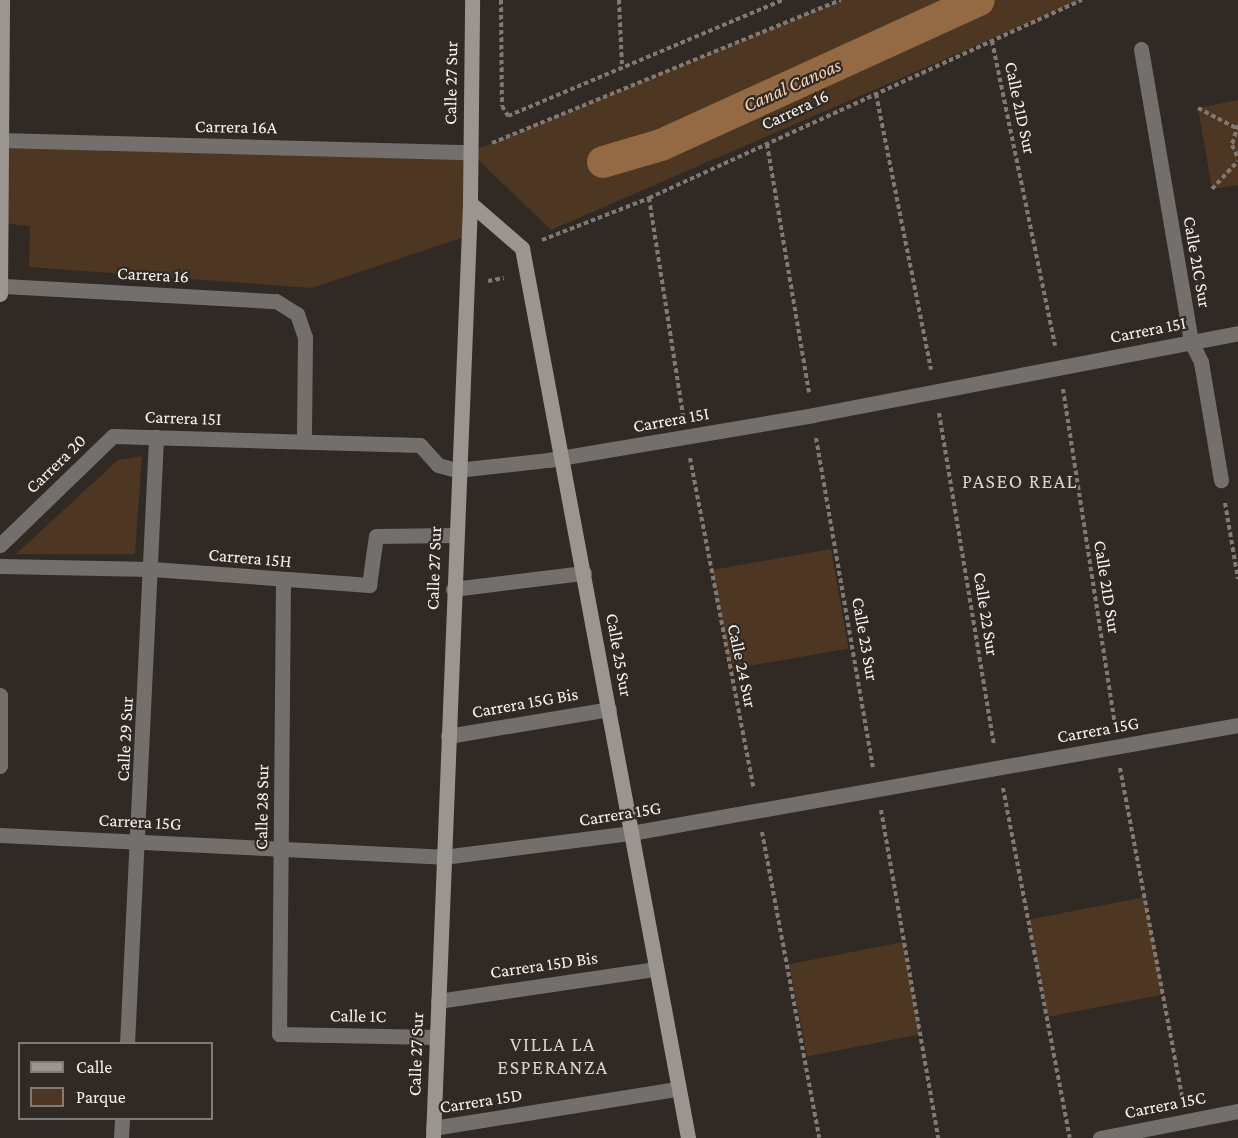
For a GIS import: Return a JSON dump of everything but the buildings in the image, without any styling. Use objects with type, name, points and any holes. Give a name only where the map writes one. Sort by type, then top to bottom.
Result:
[{"type":"street","points":[[2,0],[2,290]]},
{"type":"street","name":"Calle 27 Sur","points":[[433,1133],[457,470],[470,202],[472,0]]},
{"type":"street","name":"Calle 21C Sur","points":[[1141,49],[1191,342],[1201,362],[1221,480]]},
{"type":"street","name":"Carrera 16A","points":[[2,140],[470,152]]},
{"type":"street","points":[[470,202],[522,248]]},
{"type":"street","name":"Calle 25 Sur","points":[[522,248],[563,458],[677,1089],[688,1138]]},
{"type":"street","name":"Carrera 16","points":[[2,290],[276,301],[297,314],[305,337],[304,441]]},
{"type":"street","name":"Carrera 15I","points":[[113,436],[420,445],[438,465],[457,470],[563,458],[813,415],[1238,333]]},
{"type":"street","name":"Carrera 20","points":[[0,545],[113,436]]},
{"type":"street","name":"Calle 29 Sur","points":[[127,1042],[139,842],[156,437]]},
{"type":"street","name":"Carrera 15H","points":[[0,566],[152,569],[369,585],[376,536],[455,535]]},
{"type":"street","points":[[453,589],[584,573]]},
{"type":"street","name":"Calle 28 Sur","points":[[279,1034],[284,580]]},
{"type":"street","points":[[0,766],[1,695]]},
{"type":"street","name":"Carrera 15G Bis","points":[[448,736],[609,709]]},
{"type":"street","name":"Carrera 15G","points":[[0,835],[443,857],[631,834],[1238,725]]},
{"type":"street","name":"Carrera 15D Bis","points":[[438,1001],[656,969]]},
{"type":"street","name":"Calle 1C","points":[[279,1034],[436,1037]]},
{"type":"street","name":"Carrera 15D","points":[[433,1133],[677,1089]]},
{"type":"street","name":"Carrera 15C","points":[[1100,1138],[1238,1111]]},
{"type":"street","points":[[121,1138],[122,1120]]},
{"type":"path","points":[[501,0],[502,105],[508,116],[783,0]]},
{"type":"path","points":[[619,0],[622,66]]},
{"type":"path","points":[[470,152],[841,0]]},
{"type":"path","name":"Carrera 16","points":[[522,248],[649,198],[1082,0]]},
{"type":"path","name":"Calle 21D Sur","points":[[992,41],[1059,367],[1117,747],[1187,1120]]},
{"type":"path","name":"Calle 22 Sur","points":[[876,94],[935,390],[999,767],[1070,1138]]},
{"type":"path","points":[[1198,108],[1237,127],[1232,145],[1238,160],[1212,189]]},
{"type":"path","name":"Calle 23 Sur","points":[[767,144],[938,1138]]},
{"type":"path","name":"Calle 24 Sur","points":[[649,198],[686,437],[819,1138]]},
{"type":"path","points":[[1221,480],[1238,579]]},
{"type":"green space","points":[[841,0],[1081,0],[551,230],[470,152]]},
{"type":"green space","points":[[1238,100],[1238,185],[1212,189],[1198,108]]},
{"type":"green space","points":[[0,140],[470,152],[464,237],[312,288],[29,267],[30,226],[0,223]]},
{"type":"green space","points":[[142,456],[135,554],[16,554],[118,460]]},
{"type":"green space","points":[[831,549],[849,648],[729,669],[712,570]]},
{"type":"green space","points":[[1145,897],[1164,994],[1047,1017],[1028,920]]},
{"type":"green space","points":[[903,942],[921,1034],[807,1056],[789,964]]},
{"type":"waterway","name":"Canal Canoas","points":[[603,162],[661,145],[979,0]]},
{"type":"district","name":"PASEO REAL","points":[[1020,481]]},
{"type":"district","name":"VILLA LA ESPERANZA","points":[[553,1056]]}]
